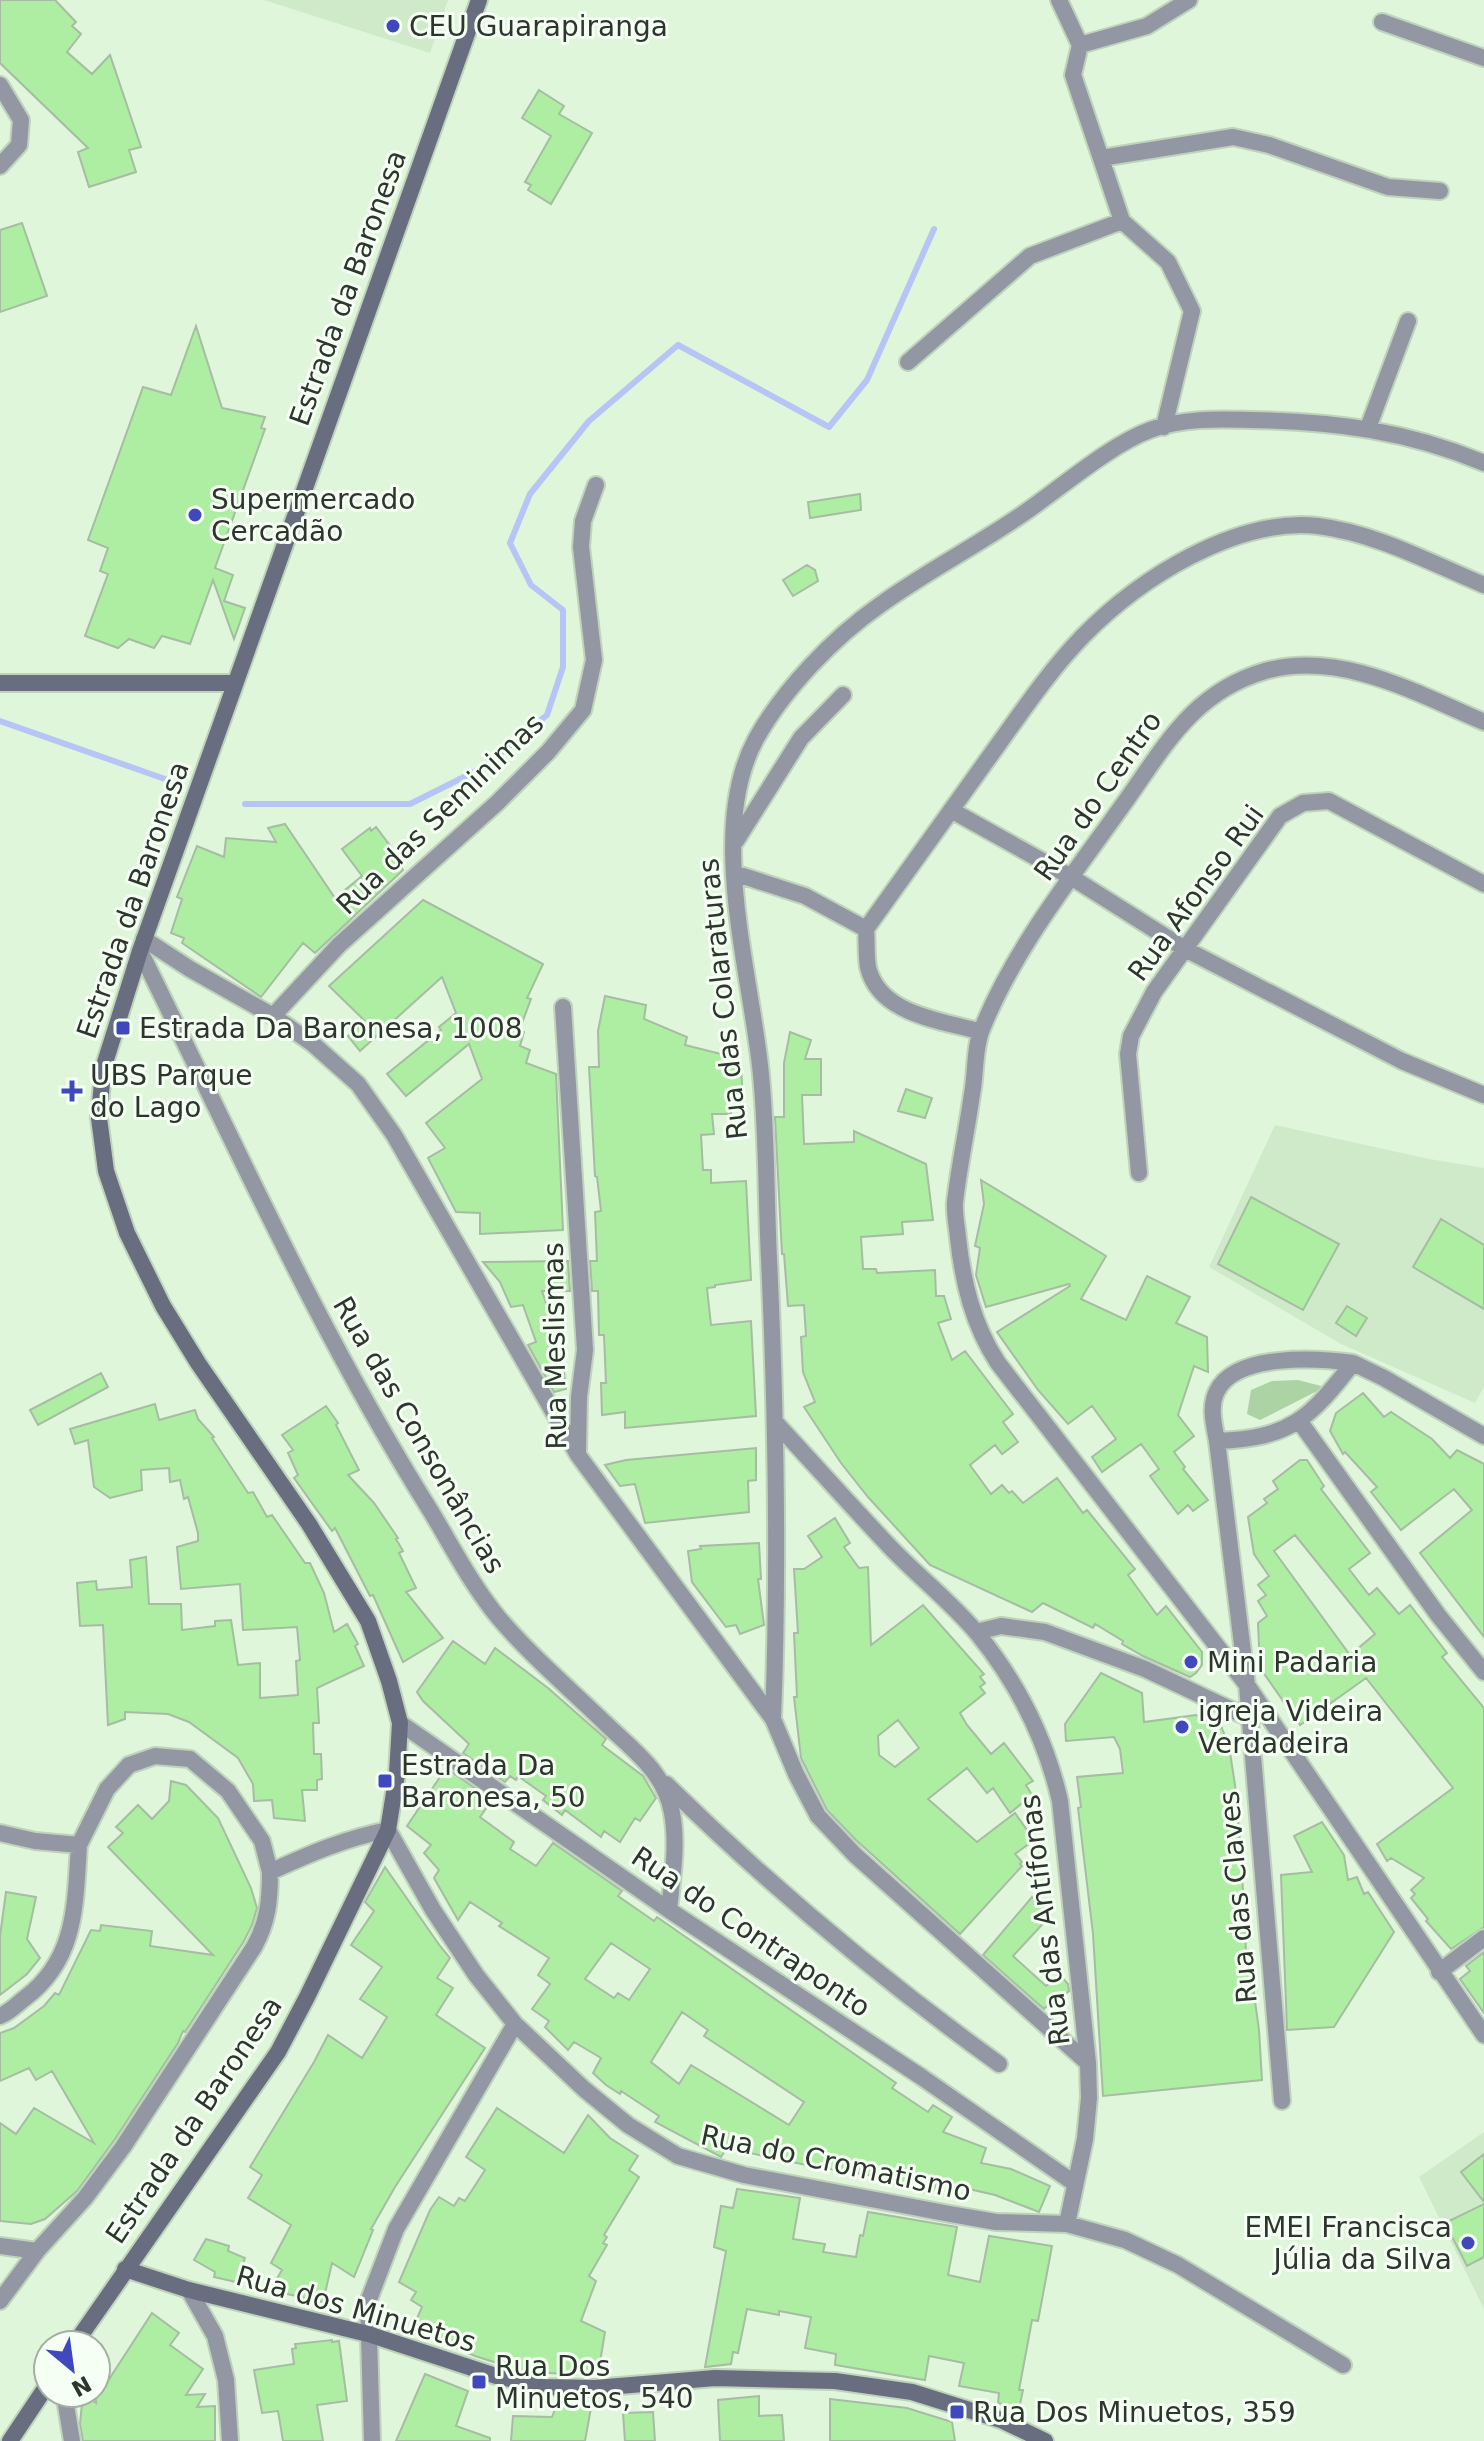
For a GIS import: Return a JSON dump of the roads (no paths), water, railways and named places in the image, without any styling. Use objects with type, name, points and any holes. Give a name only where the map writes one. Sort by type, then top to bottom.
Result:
[{"type":"main road","name":"Estrada da Baronesa","points":[[85,2329],[278,2052],[388,1830],[397,1774],[400,1723],[368,1621],[309,1524],[198,1363],[163,1306],[127,1233],[106,1171],[99,1118],[103,1069],[142,945],[479,0]]},
{"type":"main road","points":[[0,683],[235,683]]},
{"type":"main road","name":"Rua dos Minuetos","points":[[125,2269],[189,2290],[368,2334],[496,2376],[545,2387],[595,2388],[715,2378],[835,2381],[912,2392],[1001,2420],[1045,2441]]},
{"type":"main road","points":[[10,2441],[32,2408]]},
{"type":"street","points":[[1059,0],[1080,45],[1073,75],[1122,221],[1168,262],[1192,311],[1164,427]]},
{"type":"street","points":[[1080,45],[1147,26],[1189,0]]},
{"type":"street","points":[[1382,22],[1484,58]]},
{"type":"street","points":[[0,85],[21,120],[19,145],[0,166]]},
{"type":"street","points":[[1101,158],[1233,137],[1269,145],[1388,187],[1440,191]]},
{"type":"street","points":[[908,362],[1030,256],[1122,221]]},
{"type":"street","points":[[1368,428],[1408,321]]},
{"type":"street","name":"Rua das Colaraturas","points":[[773,1719],[775,1422],[761,1073],[745,982],[733,846],[742,772],[755,740],[789,691],[839,637],[880,605],[999,531],[1149,430],[1189,421],[1304,421],[1411,436],[1484,463]]},
{"type":"street","name":"Rua das Seminimas","points":[[273,1016],[339,945],[497,803],[548,752],[583,710],[594,660],[581,547],[583,521],[596,485]]},
{"type":"street","points":[[981,1032],[904,1010],[885,996],[874,982],[868,965],[866,929],[1018,717],[1083,636],[1132,594],[1172,566],[1209,547],[1278,528],[1318,526],[1377,540],[1484,585]]},
{"type":"street","name":"Rua do Centro","points":[[1484,722],[1406,689],[1338,666],[1302,665],[1266,671],[1224,687],[1185,718],[1071,877],[1011,970],[981,1032],[955,1205],[961,1266],[976,1323],[998,1363],[1247,1685],[1484,2035]]},
{"type":"street","points":[[733,846],[801,738],[843,695]]},
{"type":"street","name":"Rua Afonso Rui","points":[[1139,1173],[1128,1054],[1131,1036],[1154,992],[1280,816],[1303,803],[1329,801],[1484,884]]},
{"type":"street","points":[[951,810],[1071,877],[1185,949],[1402,1061],[1484,1095]]},
{"type":"street","points":[[734,873],[805,896],[866,929]]},
{"type":"street","points":[[142,945],[273,1016],[313,1044],[358,1084],[394,1135],[578,1455]]},
{"type":"street","name":"Rua das Consonâncias","points":[[142,945],[290,1260],[391,1448],[476,1588],[525,1648],[648,1762],[659,1777],[672,1814],[673,1870],[669,1910]]},
{"type":"street","name":"Rua Meslismas","points":[[563,1007],[585,1350],[579,1397],[578,1455],[773,1719]]},
{"type":"street","name":"Rua das Claves","points":[[1282,2101],[1247,1685],[1212,1416],[1215,1392],[1228,1377],[1247,1367],[1323,1358],[1353,1363]]},
{"type":"street","points":[[1217,1441],[1251,1439],[1300,1422],[1316,1408],[1353,1363],[1484,1436]]},
{"type":"street","name":"Rua das Antífonas","points":[[775,1422],[889,1546],[976,1632],[1006,1673],[1030,1715],[1052,1765],[1060,1801],[1088,2063],[1085,2139],[1067,2224]]},
{"type":"street","points":[[1300,1422],[1438,1615],[1484,1672]]},
{"type":"street","points":[[976,1632],[1001,1626],[1045,1632],[1145,1669],[1249,1718]]},
{"type":"street","points":[[773,1719],[818,1816],[855,1855],[1088,2063]]},
{"type":"street","name":"Rua do Contraponto","points":[[400,1723],[669,1910],[920,2076],[1074,2183]]},
{"type":"street","points":[[0,2016],[50,1978],[73,1922],[79,1845],[107,1789],[129,1765],[155,1756],[190,1759],[228,1791],[262,1841],[270,1872],[316,1850],[388,1830]]},
{"type":"street","points":[[659,1777],[749,1862],[875,1970],[929,2014],[999,2064]]},
{"type":"street","name":"Rua do Cromatismo","points":[[388,1830],[433,1910],[476,1975],[515,2024],[584,2089],[628,2125],[678,2156],[744,2175],[996,2222],[1067,2224],[1125,2240],[1178,2265],[1343,2365]]},
{"type":"street","points":[[0,1833],[35,1841],[79,1845]]},
{"type":"street","name":"Estrada da Baronesa","points":[[0,2301],[123,2147],[254,1947],[265,1927],[270,1902],[270,1872]]},
{"type":"street","points":[[1439,1972],[1484,1938]]},
{"type":"street","points":[[372,2441],[368,2302],[396,2229],[515,2024]]},
{"type":"street","points":[[0,2246],[37,2251]]},
{"type":"street","points":[[189,2290],[215,2336],[226,2380],[230,2441]]},
{"type":"street","points":[[67,2409],[72,2441]]},
{"type":"waterway","points":[[245,804],[410,804],[484,767],[547,715],[563,667],[563,610],[531,585],[510,543],[530,494],[589,421],[678,345],[829,427],[867,380],[934,229]]},
{"type":"waterway","points":[[0,721],[165,779]]},
{"type":"place","name":"CEU Guarapiranga","points":[[393,26]]},
{"type":"place","name":"Supermercado Cercadão","points":[[195,515]]},
{"type":"place","name":"Estrada Da Baronesa, 1008","points":[[123,1028]]},
{"type":"place","name":"UBS Parque do Lago","points":[[72,1091]]},
{"type":"place","name":"Mini Padaria","points":[[1191,1662]]},
{"type":"place","name":"igreja Videira Verdadeira","points":[[1182,1727]]},
{"type":"place","name":"Estrada Da Baronesa, 50","points":[[385,1781]]},
{"type":"place","name":"EMEI Francisca Júlia da Silva","points":[[1468,2243]]},
{"type":"place","name":"Rua Dos Minuetos, 540","points":[[479,2382]]},
{"type":"place","name":"Rua Dos Minuetos, 359","points":[[957,2412]]}]
